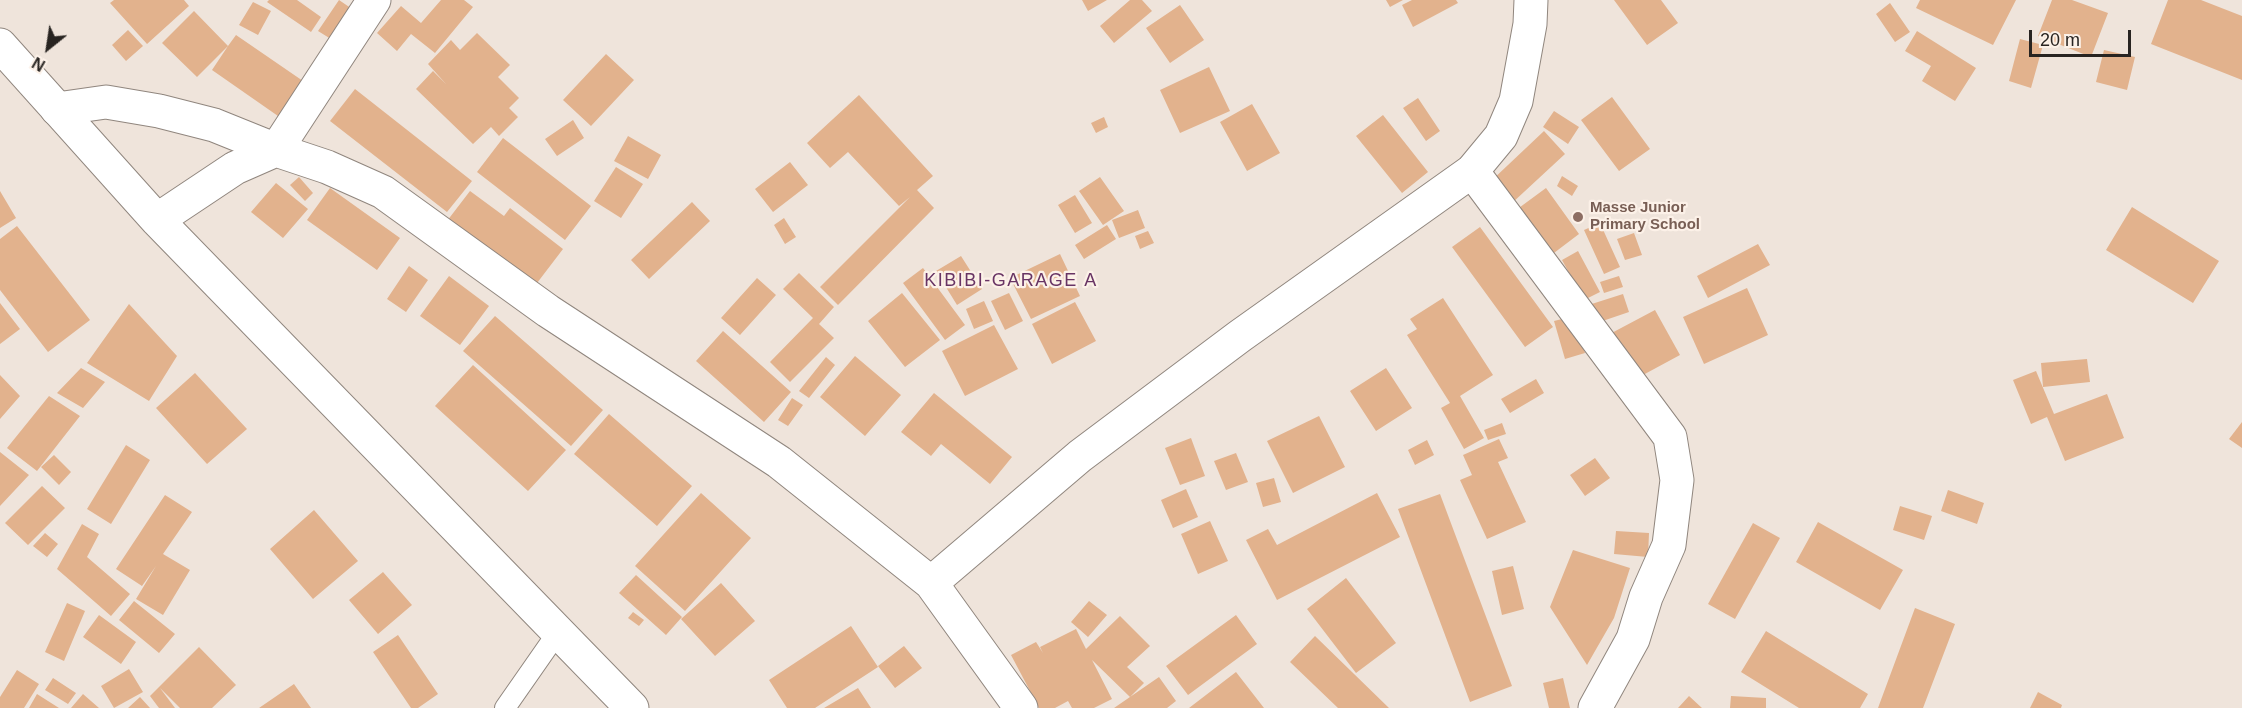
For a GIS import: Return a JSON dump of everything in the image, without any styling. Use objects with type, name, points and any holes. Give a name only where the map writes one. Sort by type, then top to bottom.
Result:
[{"type":"street","points":[[157,220],[235,168],[276,150],[374,0]]},
{"type":"street","points":[[931,583],[1080,456],[1240,336],[1472,171],[1501,136],[1516,101],[1530,24],[1531,0]]},
{"type":"street","points":[[0,45],[157,220],[632,708]]},
{"type":"street","points":[[57,109],[106,102],[159,111],[214,125],[276,150],[327,167],[383,192],[548,311],[779,462],[931,583],[1021,708]]},
{"type":"street","points":[[1472,171],[1670,437],[1677,480],[1669,545],[1647,597],[1633,639],[1595,708]]},
{"type":"lane","points":[[505,708],[558,632]]},
{"type":"building","points":[[114,0],[184,0],[189,6],[147,44],[110,3]]},
{"type":"building","points":[[269,0],[297,0],[321,17],[311,32],[267,2]]},
{"type":"building","points":[[339,0],[358,13],[339,44],[318,31]]},
{"type":"building","points":[[441,0],[464,0],[473,7],[435,53],[411,34],[397,51],[377,33],[401,6],[421,23]]},
{"type":"building","points":[[1082,0],[1107,0],[1088,11]]},
{"type":"building","points":[[1130,0],[1142,0],[1152,11],[1114,43],[1100,26]]},
{"type":"building","points":[[1386,0],[1403,0],[1390,7]]},
{"type":"building","points":[[1412,0],[1456,0],[1458,3],[1413,27],[1402,5]]},
{"type":"building","points":[[1614,0],[1661,0],[1678,23],[1647,45]]},
{"type":"building","points":[[1920,0],[2016,0],[1993,45],[1916,8]]},
{"type":"building","points":[[2052,0],[2072,0],[2108,13],[2091,57],[2038,36]]},
{"type":"building","points":[[2168,0],[2201,0],[2242,16],[2242,80],[2151,44]]},
{"type":"building","points":[[253,2],[271,11],[258,35],[239,25]]},
{"type":"building","points":[[1890,3],[1910,32],[1895,42],[1876,14]]},
{"type":"building","points":[[1180,5],[1204,40],[1170,63],[1146,28]]},
{"type":"building","points":[[194,11],[228,46],[197,77],[162,43]]},
{"type":"building","points":[[128,30],[143,46],[126,61],[112,45]]},
{"type":"building","points":[[1917,31],[1976,68],[1955,101],[1922,81],[1931,66],[1905,51]]},
{"type":"building","points":[[477,33],[510,65],[498,77],[519,98],[509,108],[518,117],[499,136],[491,127],[473,144],[416,89],[433,71],[446,84],[428,64],[451,40],[460,50]]},
{"type":"building","points":[[236,35],[303,81],[278,116],[212,70]]},
{"type":"building","points":[[2020,39],[2043,45],[2031,88],[2009,81]]},
{"type":"building","points":[[2104,50],[2135,57],[2127,90],[2096,82]]},
{"type":"building","points":[[606,54],[634,80],[591,126],[563,100]]},
{"type":"building","points":[[1209,67],[1230,111],[1180,133],[1160,90]]},
{"type":"building","points":[[355,89],[472,181],[447,212],[330,121]]},
{"type":"building","points":[[859,95],[933,176],[917,190],[934,208],[838,305],[820,287],[910,197],[899,206],[848,152],[830,168],[807,143]]},
{"type":"building","points":[[1612,97],[1650,149],[1619,171],[1581,120]]},
{"type":"building","points":[[1418,98],[1440,131],[1426,141],[1403,108]]},
{"type":"building","points":[[1252,104],[1280,153],[1247,171],[1220,122]]},
{"type":"building","points":[[1554,111],[1579,127],[1568,144],[1543,127]]},
{"type":"building","points":[[1383,115],[1428,172],[1402,193],[1356,136]]},
{"type":"building","points":[[1104,117],[1108,127],[1096,133],[1091,123]]},
{"type":"building","points":[[573,120],[584,138],[557,156],[545,139]]},
{"type":"building","points":[[1544,131],[1565,154],[1511,204],[1490,182]]},
{"type":"building","points":[[628,136],[661,155],[648,179],[614,161]]},
{"type":"building","points":[[503,138],[591,206],[565,240],[477,172]]},
{"type":"building","points":[[790,162],[808,185],[773,212],[755,189]]},
{"type":"building","points":[[616,167],[643,184],[621,218],[594,201]]},
{"type":"building","points":[[1562,176],[1578,186],[1572,196],[1557,186]]},
{"type":"building","points":[[299,177],[313,193],[305,201],[290,185]]},
{"type":"building","points":[[1100,177],[1124,211],[1103,225],[1079,191]]},
{"type":"building","points":[[276,183],[308,209],[283,238],[251,212]]},
{"type":"building","points":[[330,188],[400,238],[377,270],[307,220]]},
{"type":"building","points":[[1546,188],[1579,234],[1546,259],[1512,213]]},
{"type":"building","points":[[0,191],[16,218],[0,228]]},
{"type":"building","points":[[470,191],[504,216],[510,208],[563,249],[534,287],[447,221]]},
{"type":"building","points":[[1075,195],[1092,223],[1075,233],[1058,205]]},
{"type":"building","points":[[692,202],[710,221],[649,279],[631,260]]},
{"type":"building","points":[[2132,207],[2219,261],[2193,303],[2106,250]]},
{"type":"building","points":[[1138,210],[1145,228],[1119,238],[1112,220]]},
{"type":"building","points":[[784,218],[796,237],[785,244],[774,225]]},
{"type":"building","points":[[1600,223],[1620,267],[1604,274],[1584,230]]},
{"type":"building","points":[[1107,225],[1116,239],[1084,259],[1075,245]]},
{"type":"building","points":[[17,226],[90,320],[48,352],[0,290],[0,239]]},
{"type":"building","points":[[1480,227],[1553,327],[1525,347],[1452,247]]},
{"type":"building","points":[[1148,231],[1154,243],[1140,249],[1135,236]]},
{"type":"building","points":[[1634,233],[1642,255],[1625,260],[1617,239]]},
{"type":"building","points":[[1758,244],[1770,265],[1708,298],[1697,276]]},
{"type":"building","points":[[1578,251],[1600,292],[1584,300],[1562,260]]},
{"type":"building","points":[[1060,254],[1080,296],[1031,319],[1010,278]]},
{"type":"building","points":[[961,256],[982,289],[957,305],[936,271]]},
{"type":"building","points":[[409,266],[428,280],[406,312],[387,299]]},
{"type":"building","points":[[923,268],[965,325],[945,340],[903,283]]},
{"type":"building","points":[[799,273],[834,307],[819,324],[834,338],[790,382],[770,362],[813,318],[783,289]]},
{"type":"building","points":[[449,276],[489,306],[460,345],[420,316]]},
{"type":"building","points":[[1619,276],[1623,287],[1604,293],[1600,282]]},
{"type":"building","points":[[757,278],[776,295],[740,335],[721,318]]},
{"type":"building","points":[[1747,288],[1768,335],[1704,364],[1683,317]]},
{"type":"building","points":[[902,293],[940,340],[905,367],[868,321]]},
{"type":"building","points":[[1009,293],[1023,321],[1005,330],[991,301]]},
{"type":"building","points":[[1623,294],[1629,312],[1582,328],[1576,309]]},
{"type":"building","points":[[1443,298],[1493,375],[1460,396],[1484,438],[1464,449],[1441,408],[1450,403],[1407,335],[1417,329],[1410,319]]},
{"type":"building","points":[[984,301],[993,321],[974,329],[966,309]]},
{"type":"building","points":[[1075,302],[1096,341],[1052,364],[1032,324]]},
{"type":"building","points":[[0,303],[20,329],[0,344]]},
{"type":"building","points":[[129,304],[177,356],[149,401],[87,363]]},
{"type":"building","points":[[1655,310],[1680,355],[1630,382],[1606,336]]},
{"type":"building","points":[[495,316],[603,410],[571,446],[463,351]]},
{"type":"building","points":[[1574,316],[1585,353],[1565,359],[1554,321]]},
{"type":"building","points":[[994,325],[1018,369],[965,396],[942,351]]},
{"type":"building","points":[[723,331],[791,392],[764,422],[696,361]]},
{"type":"building","points":[[855,356],[901,395],[865,436],[820,397]]},
{"type":"building","points":[[826,357],[835,365],[809,398],[799,391]]},
{"type":"building","points":[[2087,359],[2090,382],[2043,387],[2041,363]]},
{"type":"building","points":[[473,365],[566,450],[528,491],[435,406]]},
{"type":"building","points":[[81,368],[105,382],[83,408],[57,393]]},
{"type":"building","points":[[1386,368],[1412,408],[1376,431],[1350,391]]},
{"type":"building","points":[[2036,371],[2054,414],[2107,394],[2124,438],[2065,461],[2047,417],[2031,424],[2013,380]]},
{"type":"building","points":[[195,373],[247,429],[207,464],[156,408]]},
{"type":"building","points":[[0,375],[20,396],[0,419]]},
{"type":"building","points":[[1536,379],[1544,393],[1510,413],[1501,399]]},
{"type":"building","points":[[934,393],[1012,457],[990,484],[941,444],[931,456],[901,432]]},
{"type":"building","points":[[49,396],[80,416],[37,471],[7,448]]},
{"type":"building","points":[[792,398],[803,405],[788,426],[778,420]]},
{"type":"building","points":[[609,414],[692,486],[657,526],[574,454]]},
{"type":"building","points":[[1319,416],[1345,467],[1293,493],[1267,441]]},
{"type":"building","points":[[2242,422],[2242,448],[2229,439]]},
{"type":"building","points":[[1502,423],[1506,434],[1488,440],[1484,430]]},
{"type":"building","points":[[1191,438],[1205,476],[1180,485],[1165,448]]},
{"type":"building","points":[[1499,439],[1508,458],[1498,462],[1526,522],[1487,539],[1460,480],[1472,475],[1463,455]]},
{"type":"building","points":[[1427,440],[1434,455],[1415,465],[1408,450]]},
{"type":"building","points":[[126,445],[150,460],[111,524],[87,509]]},
{"type":"building","points":[[0,452],[29,475],[0,506]]},
{"type":"building","points":[[1236,453],[1248,482],[1226,490],[1214,461]]},
{"type":"building","points":[[54,455],[71,472],[59,485],[41,467]]},
{"type":"building","points":[[1595,458],[1610,478],[1585,496],[1570,475]]},
{"type":"building","points":[[1274,478],[1281,502],[1263,507],[1256,483]]},
{"type":"building","points":[[42,486],[65,508],[28,545],[5,523]]},
{"type":"building","points":[[1186,489],[1198,517],[1173,528],[1161,500]]},
{"type":"building","points":[[1948,490],[1984,503],[1977,524],[1941,511]]},
{"type":"building","points":[[701,493],[751,538],[685,611],[635,566]]},
{"type":"building","points":[[1377,493],[1400,537],[1277,600],[1246,540],[1268,529],[1277,545]]},
{"type":"building","points":[[1440,494],[1512,686],[1470,702],[1398,509]]},
{"type":"building","points":[[165,495],[192,512],[163,554],[190,570],[163,615],[136,599],[156,566],[142,586],[116,569]]},
{"type":"building","points":[[1900,506],[1932,516],[1924,540],[1893,530]]},
{"type":"building","points":[[314,510],[358,561],[313,599],[270,549]]},
{"type":"building","points":[[1210,521],[1228,561],[1198,574],[1181,534]]},
{"type":"building","points":[[1818,522],[1903,570],[1880,610],[1796,562]]},
{"type":"building","points":[[1753,523],[1780,538],[1735,619],[1708,604]]},
{"type":"building","points":[[82,524],[99,534],[87,557],[130,594],[111,616],[57,569]]},
{"type":"building","points":[[1616,531],[1649,533],[1648,557],[1614,554]]},
{"type":"building","points":[[45,533],[58,544],[47,557],[33,546]]},
{"type":"building","points":[[1573,550],[1630,568],[1614,618],[1587,665],[1550,607]]},
{"type":"building","points":[[1513,566],[1524,609],[1502,615],[1492,571]]},
{"type":"building","points":[[383,572],[412,605],[378,634],[349,600]]},
{"type":"building","points":[[636,575],[682,617],[666,635],[619,593]]},
{"type":"building","points":[[1346,578],[1396,643],[1356,673],[1307,609]]},
{"type":"building","points":[[721,583],[755,621],[715,656],[681,619]]},
{"type":"building","points":[[134,601],[175,634],[159,653],[119,620]]},
{"type":"building","points":[[1089,601],[1107,615],[1088,637],[1071,622]]},
{"type":"building","points":[[67,603],[85,611],[64,661],[45,652]]},
{"type":"building","points":[[1915,608],[1955,624],[1923,708],[1878,708]]},
{"type":"building","points":[[633,612],[644,620],[639,626],[628,618]]},
{"type":"building","points":[[99,615],[136,642],[121,664],[83,637]]},
{"type":"building","points":[[1236,615],[1257,644],[1188,695],[1166,666]]},
{"type":"building","points":[[1120,616],[1150,646],[1127,667],[1144,683],[1130,697],[1092,660],[1112,699],[1094,708],[1072,708],[1068,701],[1055,708],[1039,708],[1011,655],[1036,642],[1043,653],[1040,647],[1076,629],[1086,649]]},
{"type":"building","points":[[851,626],[878,667],[815,708],[787,708],[769,680]]},
{"type":"building","points":[[1766,631],[1868,694],[1860,708],[1799,708],[1741,672]]},
{"type":"building","points":[[398,635],[438,694],[418,708],[411,708],[373,652]]},
{"type":"building","points":[[1315,636],[1389,708],[1338,708],[1290,662]]},
{"type":"building","points":[[904,646],[922,668],[895,688],[878,666]]},
{"type":"building","points":[[199,647],[236,685],[212,708],[180,708],[160,688],[175,708],[159,708],[150,696]]},
{"type":"building","points":[[129,669],[143,692],[114,708],[101,686]]},
{"type":"building","points":[[17,670],[39,684],[24,708],[0,708],[0,697]]},
{"type":"building","points":[[1236,672],[1264,708],[1189,708]]},
{"type":"building","points":[[1159,677],[1176,701],[1167,708],[1114,708]]},
{"type":"building","points":[[53,678],[76,693],[68,704],[45,690]]},
{"type":"building","points":[[1563,678],[1570,708],[1549,708],[1543,683]]},
{"type":"building","points":[[294,684],[311,708],[259,708]]},
{"type":"building","points":[[858,688],[871,708],[824,708]]},
{"type":"building","points":[[2038,692],[2062,705],[2061,708],[2030,708]]},
{"type":"building","points":[[37,694],[59,708],[29,708]]},
{"type":"building","points":[[83,694],[99,708],[71,708]]},
{"type":"building","points":[[1689,696],[1702,708],[1678,708]]},
{"type":"building","points":[[1731,696],[1766,698],[1766,708],[1730,708]]},
{"type":"building","points":[[140,697],[150,708],[128,708]]},
{"type":"place","name":"Masse Junior Primary School","points":[[1578,217]]},
{"type":"district","name":"KIBIBI-GARAGE A","points":[[1011,281]]}]
